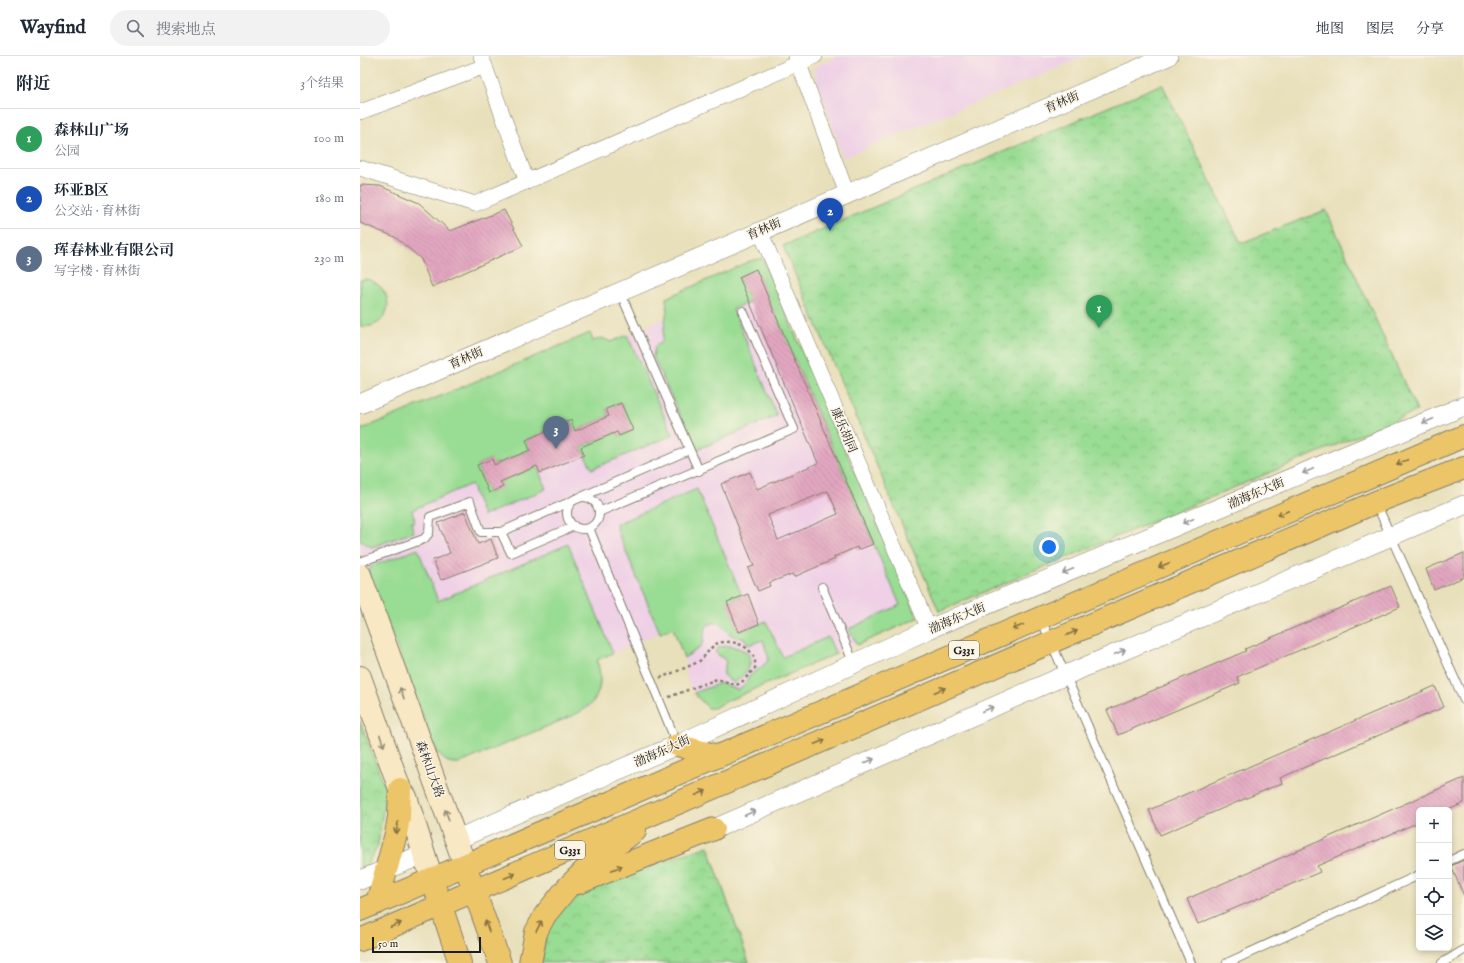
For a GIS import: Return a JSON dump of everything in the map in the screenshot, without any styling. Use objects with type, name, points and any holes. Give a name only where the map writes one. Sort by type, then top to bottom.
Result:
[{"type":"main road","name":"G331","points":[[369,906],[1464,436]]},
{"type":"main road","name":"G331","points":[[360,940],[1376,502],[1464,468]]},
{"type":"main road","name":"森林山大路","points":[[360,575],[500,963]]},
{"type":"main road","points":[[360,678],[403,793],[460,963]]},
{"type":"main road","points":[[677,745],[718,756]]},
{"type":"main road","points":[[403,793],[424,789],[433,778]]},
{"type":"main road","points":[[369,906],[386,869],[399,818],[403,793]]},
{"type":"main road","points":[[530,963],[536,932],[545,915],[567,888],[592,864],[665,808]]},
{"type":"main road","points":[[567,888],[714,829]]},
{"type":"street","points":[[360,168],[475,204],[797,60],[815,56]]},
{"type":"street","name":"育林街","points":[[360,404],[1168,56]]},
{"type":"street","points":[[797,60],[847,194]]},
{"type":"street","points":[[360,112],[483,61],[527,182]]},
{"type":"street","name":"康乐胡同","points":[[760,231],[928,629]]},
{"type":"street","name":"渤海东大街","points":[[456,840],[677,745],[928,629],[1464,406]]},
{"type":"street","points":[[714,829],[1066,675],[1464,505]]},
{"type":"street","points":[[360,880],[424,854]]},
{"type":"lane","points":[[620,291],[699,471]]},
{"type":"lane","points":[[599,512],[699,471],[794,429],[743,311]]},
{"type":"lane","points":[[360,562],[424,539],[429,533],[430,517],[470,502],[481,532],[501,532],[689,450]]},
{"type":"lane","points":[[587,498],[592,500],[598,507],[599,512],[597,522],[589,528],[578,529],[570,522],[568,511],[572,502],[577,499],[587,498]]},
{"type":"lane","points":[[1376,502],[1464,700]]},
{"type":"lane","points":[[501,532],[511,553],[574,526]]},
{"type":"lane","points":[[589,528],[677,745]]},
{"type":"lane","points":[[822,587],[854,664]]},
{"type":"lane","points":[[1040,618],[1052,642],[1191,963]]},
{"type":"lane","points":[[1452,860],[1464,854]]},
{"type":"lane","points":[[1227,963],[1416,876]]},
{"type":"lane","points":[[1442,963],[1464,950]]},
{"type":"path","points":[[651,682],[697,662],[704,657],[712,646],[719,643],[737,643],[747,648],[755,658],[755,668],[741,683],[736,685],[717,679],[659,701]]},
{"type":"shaded area","points":[[840,56],[1086,56],[843,158],[813,67]]},
{"type":"shaded area","points":[[762,258],[918,618],[714,708],[708,708],[694,693],[688,681],[684,658],[672,628],[597,660],[601,675],[600,687],[595,699],[588,709],[460,763],[448,763],[442,759],[435,748],[360,550],[360,430],[590,333],[593,341],[602,338],[611,342],[666,318],[666,298],[750,261]]},
{"type":"green space","points":[[1162,84],[1241,243],[1326,210],[1417,411],[939,611],[783,246]]},
{"type":"green space","points":[[762,258],[918,618],[857,645],[849,629],[900,605],[756,270],[739,277],[750,302],[733,309],[777,416],[696,450],[653,357],[655,346],[662,342],[667,309],[666,298],[750,261]]},
{"type":"green space","points":[[367,279],[378,285],[385,292],[388,301],[387,309],[384,317],[378,323],[370,326],[360,326],[360,280]]},
{"type":"green space","points":[[590,333],[593,341],[602,338],[611,342],[627,335],[673,435],[592,469],[581,447],[617,432],[619,436],[632,430],[621,403],[606,409],[609,416],[575,431],[571,420],[526,440],[530,450],[494,465],[491,459],[477,465],[489,493],[502,487],[500,482],[537,466],[546,489],[483,516],[471,484],[412,510],[415,521],[411,523],[414,532],[372,547],[360,541],[360,430]]},
{"type":"green space","points":[[697,489],[742,596],[728,602],[739,632],[766,621],[783,657],[828,637],[836,654],[714,708],[708,708],[694,693],[721,683],[738,690],[740,689],[749,677],[769,659],[763,640],[748,645],[744,638],[736,637],[731,634],[721,623],[714,623],[707,626],[705,629],[701,647],[684,658],[673,628],[660,633],[619,535],[616,524]]},
{"type":"green space","points":[[568,544],[613,653],[597,660],[600,686],[595,699],[590,705],[574,715],[460,763],[448,762],[435,748],[369,574],[369,569],[372,566],[418,549],[438,601]]},
{"type":"green space","points":[[729,646],[745,651],[750,660],[746,671],[734,683],[723,675],[726,661],[715,652],[719,647]]},
{"type":"green space","points":[[360,721],[386,790],[378,845],[364,870],[360,872]]},
{"type":"green space","points":[[708,846],[749,963],[541,963],[547,929],[574,892]]},
{"type":"building","points":[[360,185],[380,186],[419,203],[450,231],[504,210],[523,246],[432,287],[421,259],[395,237],[360,223]]},
{"type":"building","points":[[756,269],[873,544],[858,550],[857,547],[834,557],[835,559],[794,577],[792,574],[769,583],[770,586],[758,591],[748,568],[754,566],[721,484],[750,472],[757,489],[818,463],[739,277]],"holes":[[[828,491],[838,514],[778,540],[768,515]]]},
{"type":"building","points":[[621,403],[633,430],[619,436],[617,432],[581,447],[584,455],[540,473],[537,466],[500,482],[503,487],[489,493],[477,465],[492,459],[494,465],[530,450],[526,440],[571,420],[575,431],[609,416],[606,409]]},
{"type":"building","points":[[465,512],[478,544],[491,539],[498,558],[441,580],[433,560],[450,553],[438,523]]},
{"type":"building","points":[[1464,553],[1464,577],[1434,590],[1426,569]]},
{"type":"building","points":[[1391,586],[1400,607],[1237,677],[1240,683],[1118,735],[1107,710],[1246,651],[1245,649]]},
{"type":"building","points":[[748,594],[759,624],[739,632],[727,602]]},
{"type":"building","points":[[1435,686],[1444,707],[1280,778],[1282,783],[1160,835],[1149,810]]},
{"type":"building","points":[[1464,778],[1464,803],[1452,808],[1452,807],[1416,807],[1416,823],[1317,866],[1320,872],[1198,924],[1187,899]]},
{"type":"building","points":[[1464,860],[1464,896],[1452,868],[1452,866]]},
{"type":"place","name":"环亚B区","points":[[830,231]]},
{"type":"place","name":"森林山广场","points":[[1099,328]]},
{"type":"place","name":"珲春林业有限公司","points":[[556,449]]}]
